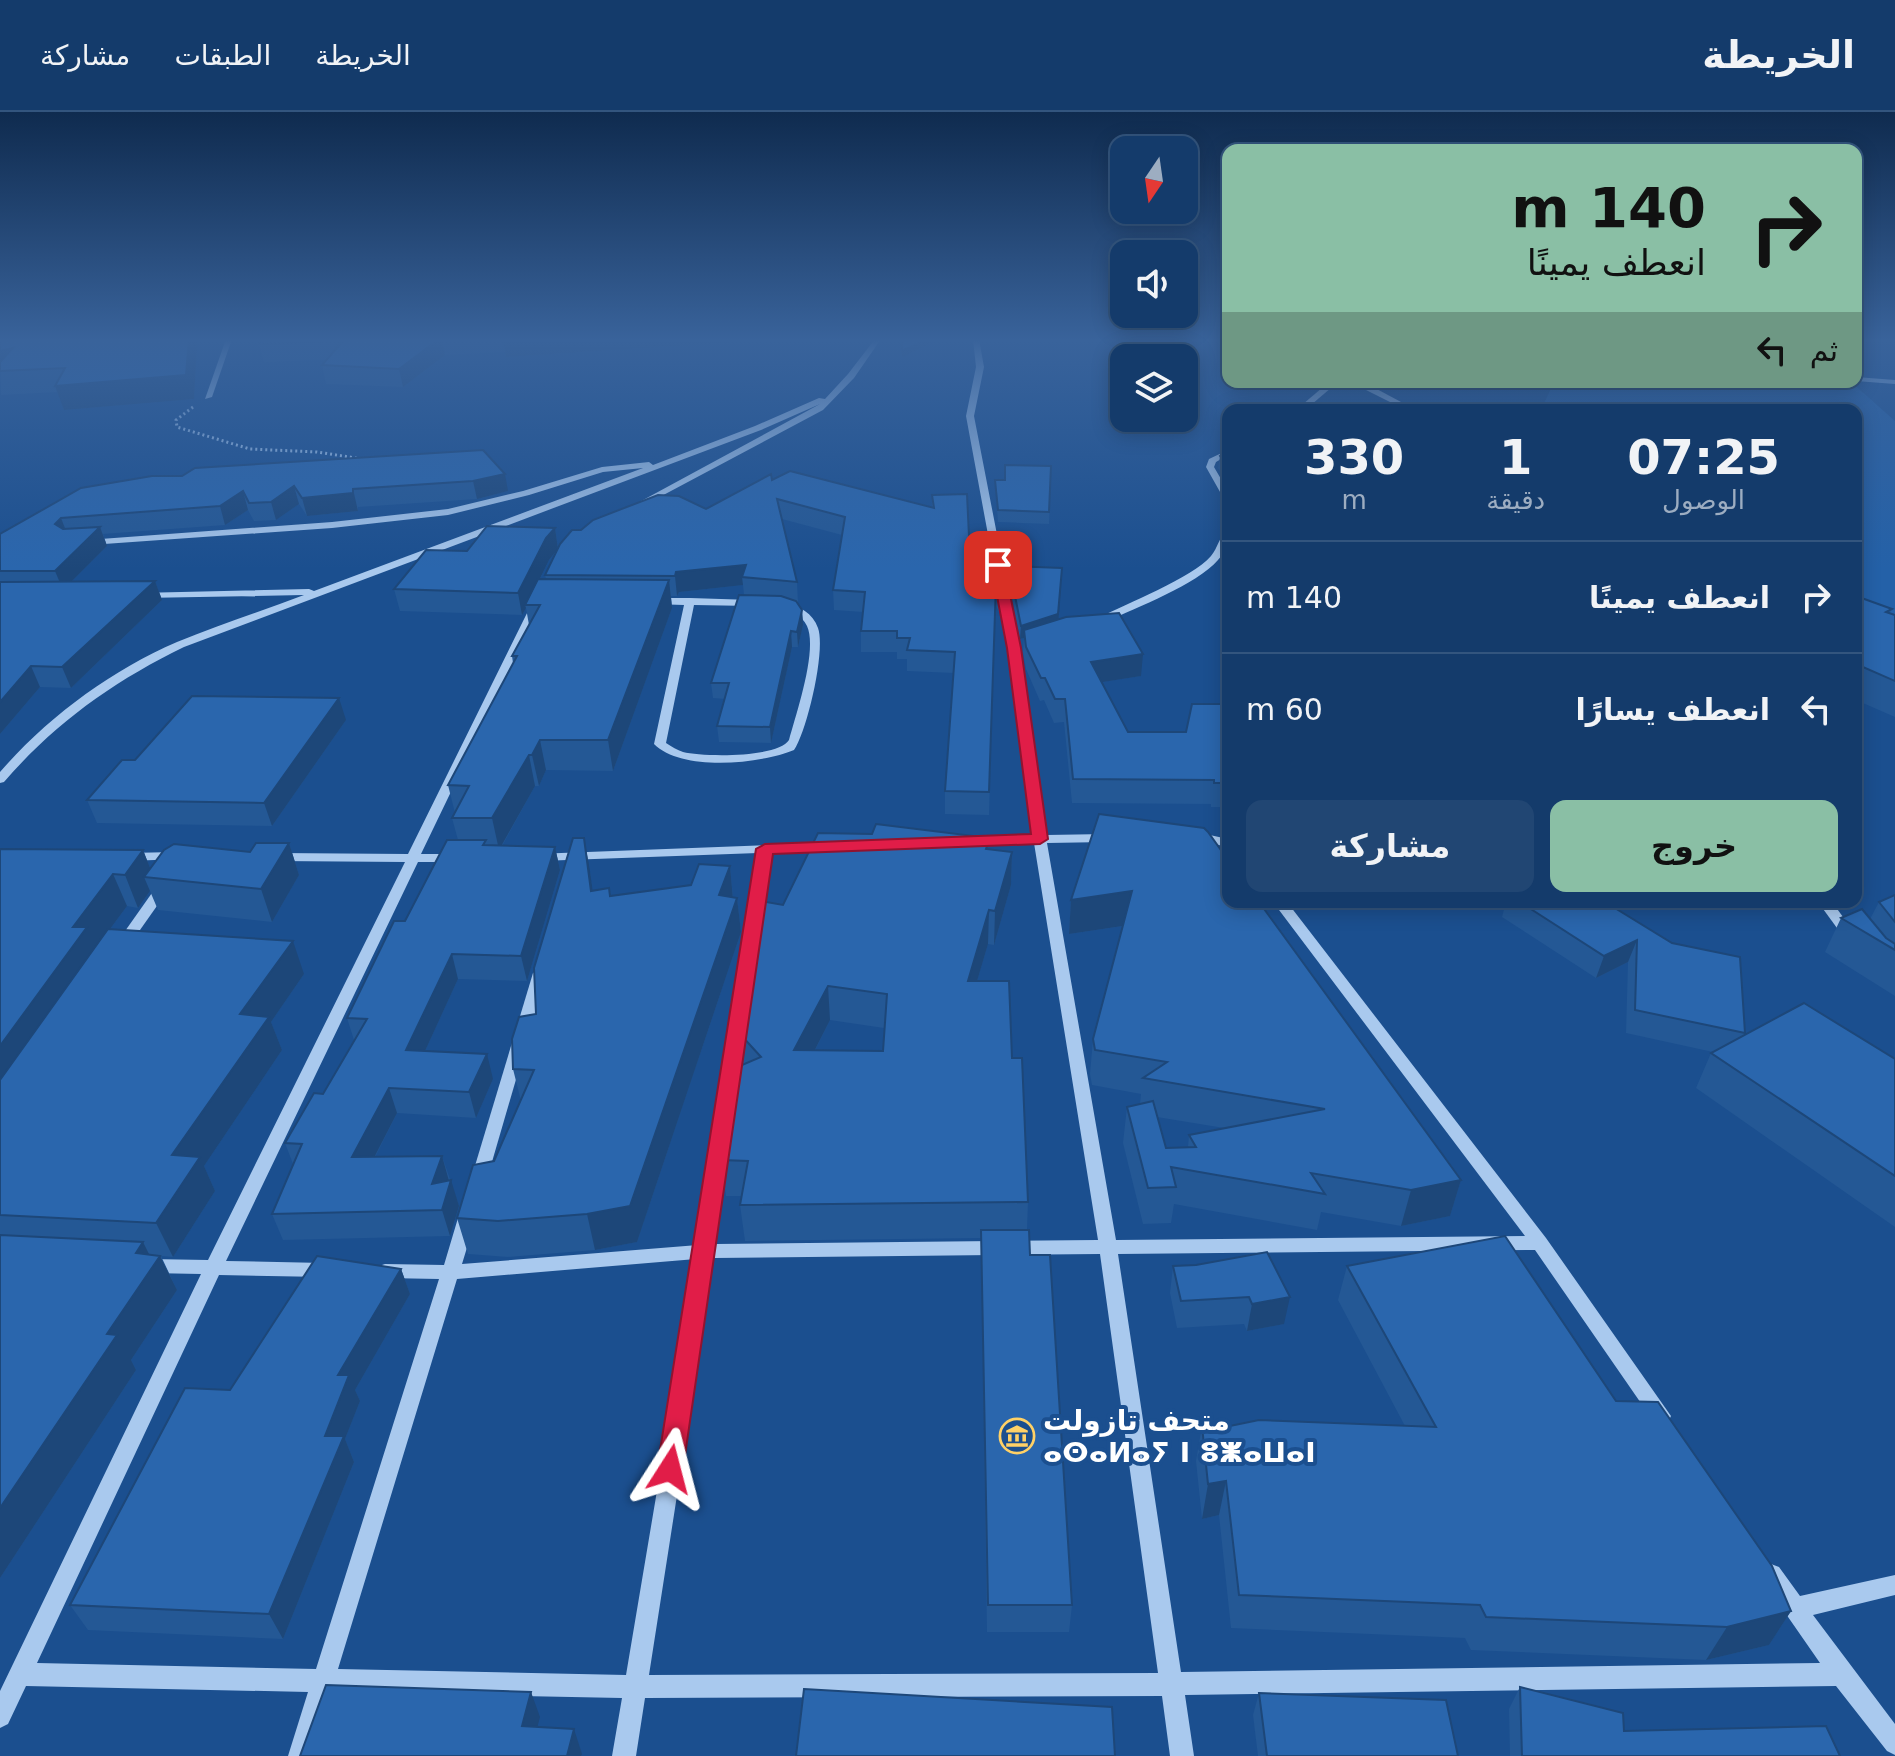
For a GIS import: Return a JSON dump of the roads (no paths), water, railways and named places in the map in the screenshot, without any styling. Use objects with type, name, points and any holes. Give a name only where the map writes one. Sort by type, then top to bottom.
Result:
[{"type":"street","points":[[0,779],[41,734],[77,705],[129,672],[194,639],[787,416]]},
{"type":"street","points":[[630,509],[808,416]]},
{"type":"street","points":[[970,416],[1020,647],[1040,839],[1108,1247],[1182,1756]]},
{"type":"street","points":[[1222,455],[1212,461],[1210,467],[1222,488]]},
{"type":"street","points":[[81,542],[332,525],[448,512],[602,470],[662,464]]},
{"type":"street","points":[[1097,622],[1188,578],[1215,558],[1222,545]]},
{"type":"street","points":[[124,595],[325,591]]},
{"type":"street","points":[[0,1716],[213,1269],[538,601]]},
{"type":"street","points":[[645,601],[690,601],[766,603],[785,605],[803,612],[815,630],[812,669],[795,740],[790,748],[777,753],[691,757],[668,753],[660,744],[690,601]]},
{"type":"street","points":[[1178,836],[1208,837],[1222,841]]},
{"type":"street","points":[[963,842],[1117,837]]},
{"type":"street","points":[[530,858],[572,865],[841,846]]},
{"type":"street","points":[[624,1756],[706,1251],[765,849]]},
{"type":"street","points":[[108,857],[184,856],[114,957]]},
{"type":"street","points":[[260,857],[471,858]]},
{"type":"street","points":[[1285,908],[1540,1243],[1668,1425]]},
{"type":"street","points":[[1829,908],[1858,947]]},
{"type":"street","points":[[300,1756],[544,961]]},
{"type":"street","points":[[372,1271],[451,1272],[706,1251],[1540,1243]]},
{"type":"street","points":[[137,1265],[340,1270]]},
{"type":"street","points":[[1759,1556],[1841,1674],[1895,1743]]},
{"type":"street","points":[[1795,1608],[1895,1585]]},
{"type":"street","points":[[21,1674],[635,1687],[1171,1684],[1841,1674]]},
{"type":"place","name":"متحف تازولت ⴰⵙⴰⵍⴰⵢ ⵏ ⵓⵥⴰⵡⴰⵏ","points":[[1017,1436]]}]
